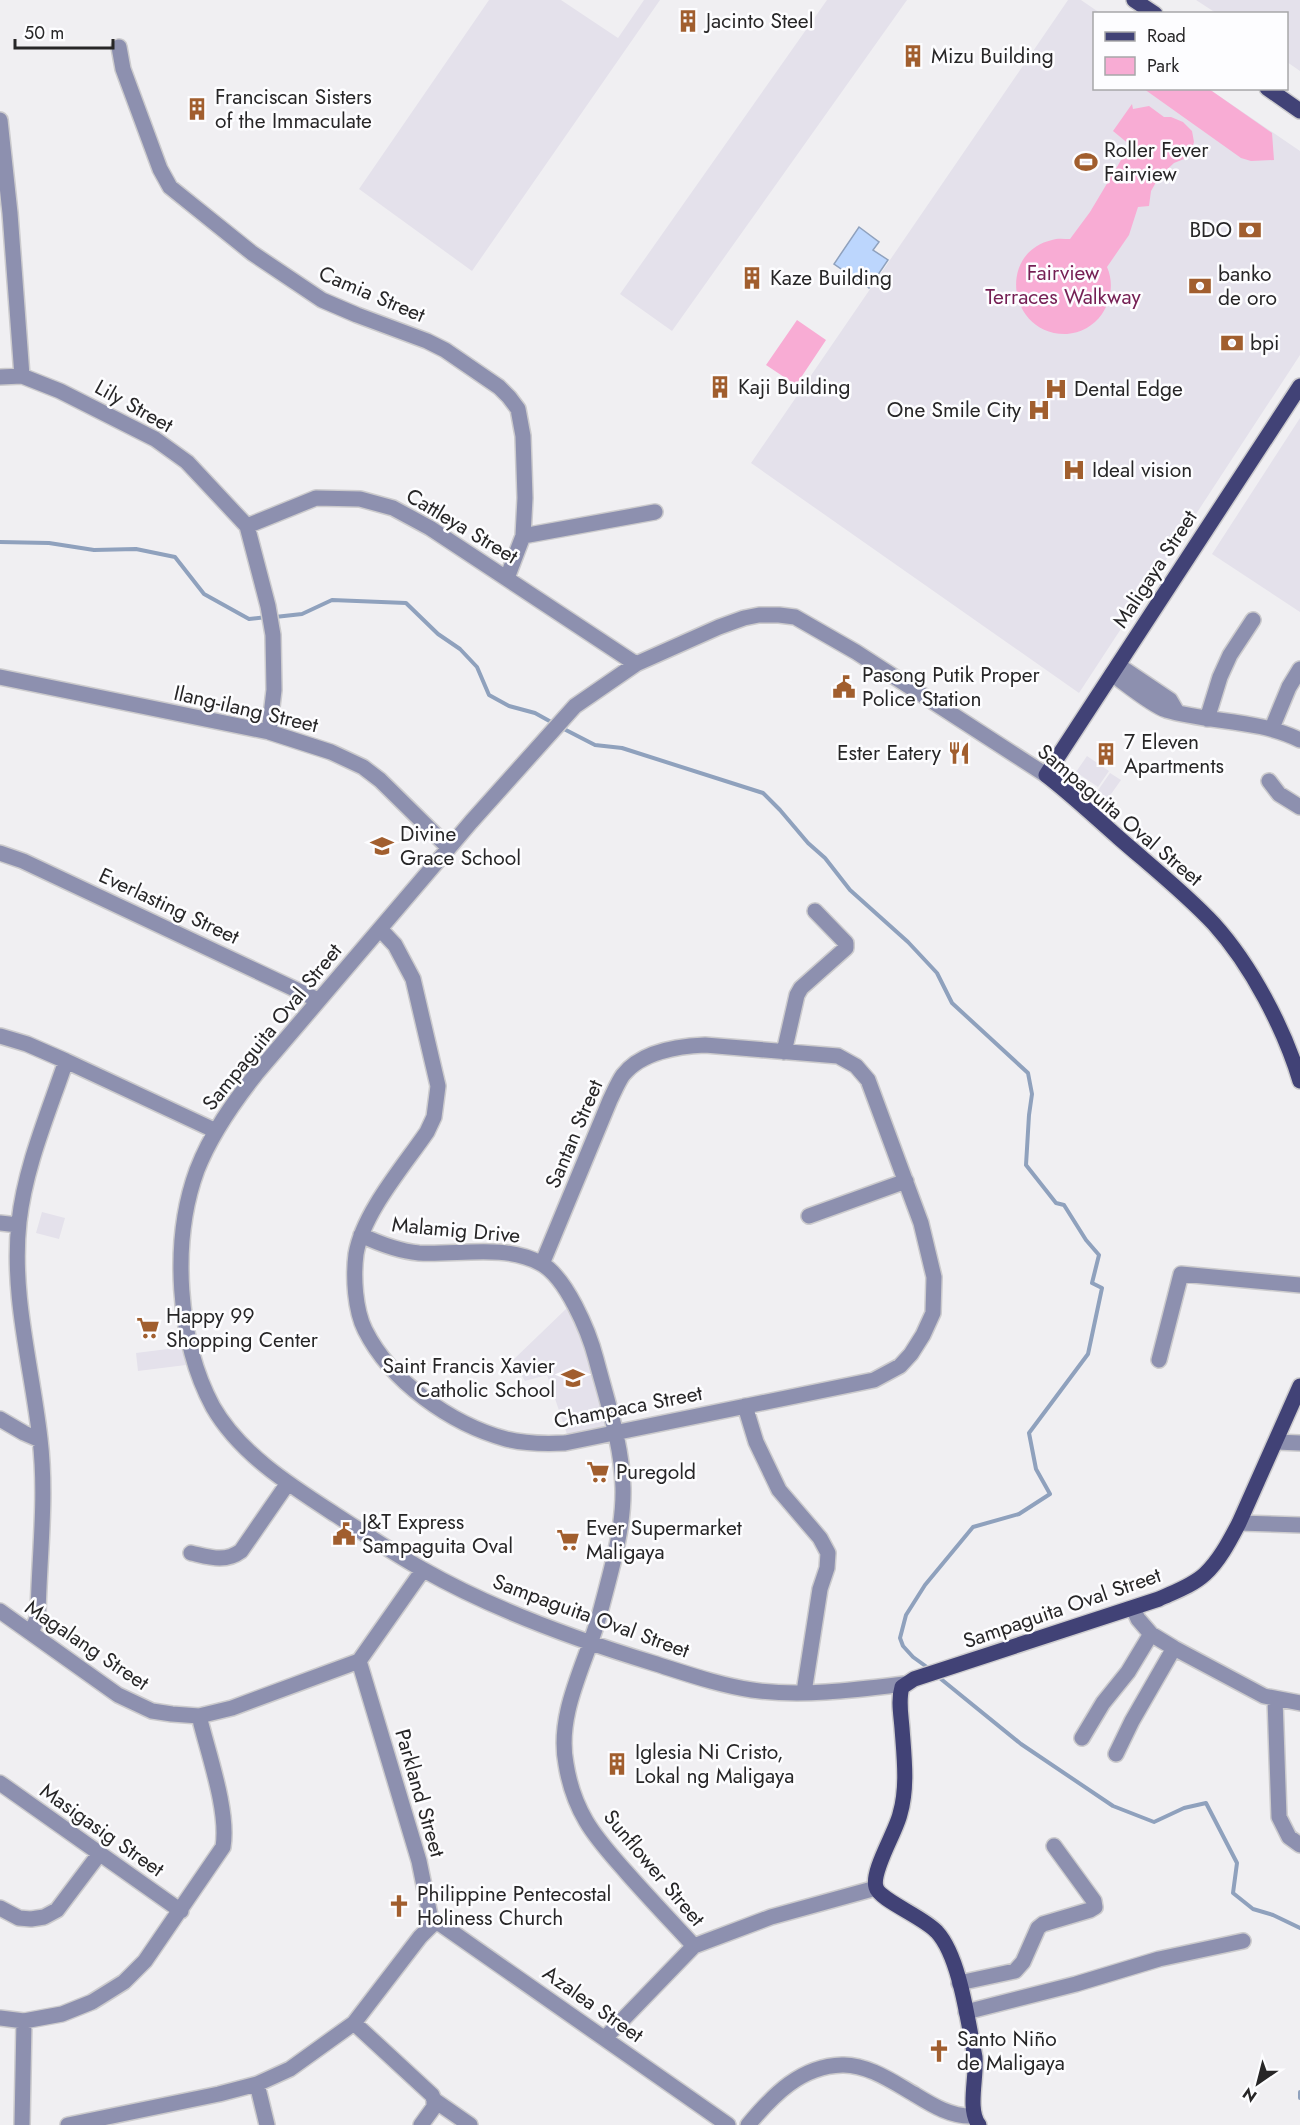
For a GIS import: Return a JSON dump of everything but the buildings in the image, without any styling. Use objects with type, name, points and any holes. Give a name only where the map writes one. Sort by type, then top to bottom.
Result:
[{"type":"main road","points":[[1134,0],[1152,12]]},
{"type":"main road","points":[[1270,90],[1300,111]]},
{"type":"main road","name":"Maligaya Street","points":[[1046,775],[1300,386]]},
{"type":"main road","name":"Sampaguita Oval Street","points":[[1046,775],[1188,898],[1216,926],[1242,961],[1268,1006],[1283,1036],[1300,1081]]},
{"type":"main road","name":"Sampaguita Oval Street","points":[[904,1684],[1133,1608],[1176,1591],[1205,1574],[1239,1523],[1300,1386]]},
{"type":"main road","points":[[904,1684],[900,1702],[904,1757],[901,1813],[878,1871],[876,1888],[881,1896],[915,1914],[938,1932],[950,1951],[975,2057],[976,2120]]},
{"type":"street","name":"Camia Street","points":[[119,47],[123,69],[160,169],[170,187],[252,253],[322,300],[445,350],[499,387],[518,409],[524,436],[523,536],[507,578]]},
{"type":"street","points":[[0,120],[10,213],[22,376],[0,377]]},
{"type":"street","name":"Lily Street","points":[[22,376],[60,391],[155,439],[187,462],[247,525],[268,606],[273,635],[274,690],[269,732]]},
{"type":"street","name":"Cattleya Street","points":[[247,525],[316,498],[360,499],[393,508],[507,578],[636,664]]},
{"type":"street","points":[[523,536],[656,512]]},
{"type":"street","name":"Sampaguita Oval Street","points":[[904,1684],[804,1692],[765,1692],[728,1685],[591,1643],[516,1614],[423,1570],[288,1483],[245,1447],[214,1408],[201,1380],[188,1337],[182,1282],[182,1244],[185,1220],[190,1192],[216,1131],[250,1081],[449,848],[575,706],[636,664],[744,618],[779,615],[795,617],[856,652],[1046,775]]},
{"type":"street","points":[[1206,719],[1230,655],[1253,620]]},
{"type":"street","points":[[1115,669],[1170,700],[1177,712],[1206,719],[1272,728],[1300,740]]},
{"type":"street","points":[[1272,728],[1289,687],[1300,669]]},
{"type":"street","name":"Ilang-ilang Street","points":[[0,677],[269,732],[331,752],[363,767],[397,795],[449,848]]},
{"type":"street","points":[[1269,781],[1279,794],[1300,807]]},
{"type":"street","name":"Everlasting Street","points":[[0,853],[23,861],[318,1000]]},
{"type":"street","points":[[784,1052],[797,995],[801,988],[846,948],[846,943],[815,910]]},
{"type":"street","name":"Champaca Street","points":[[380,929],[395,945],[413,979],[438,1086],[434,1117],[427,1132],[365,1223],[356,1254],[358,1305],[364,1328],[376,1349],[396,1372],[421,1396],[449,1416],[478,1430],[508,1439],[538,1444],[565,1443],[874,1380],[900,1366],[911,1354],[933,1313],[934,1277],[921,1223],[868,1080],[856,1066],[838,1056],[784,1052]]},
{"type":"street","points":[[0,1036],[27,1044],[66,1061],[216,1131]]},
{"type":"street","name":"Santan Street","points":[[542,1264],[610,1100],[624,1075],[635,1065],[666,1050],[685,1046],[705,1045],[784,1052]]},
{"type":"street","points":[[31,1633],[38,1616],[43,1487],[40,1440],[20,1314],[17,1263],[18,1225],[26,1181],[66,1061]]},
{"type":"street","points":[[809,1216],[906,1181]]},
{"type":"street","points":[[0,1223],[18,1225]]},
{"type":"street","name":"Malamig Drive","points":[[361,1235],[384,1246],[405,1251],[499,1252],[525,1257],[542,1264],[570,1298],[591,1338],[615,1433],[623,1489],[621,1515],[600,1613],[591,1643]]},
{"type":"street","points":[[1159,1360],[1181,1274],[1300,1285]]},
{"type":"street","points":[[745,1406],[756,1442],[779,1490],[820,1538],[828,1553],[829,1560],[820,1589],[804,1692]]},
{"type":"street","points":[[0,1419],[40,1440]]},
{"type":"street","points":[[1276,1442],[1300,1443]]},
{"type":"street","points":[[191,1553],[217,1558],[233,1557],[241,1551],[288,1483]]},
{"type":"street","points":[[1239,1523],[1300,1525]]},
{"type":"street","points":[[359,1661],[423,1570]]},
{"type":"street","points":[[1133,1608],[1138,1619],[1151,1634],[1174,1648],[1254,1691],[1275,1699],[1300,1703]]},
{"type":"street","name":"Magalang Street","points":[[0,1611],[106,1687],[134,1704],[152,1711],[199,1716],[232,1708],[359,1661]]},
{"type":"street","points":[[1082,1738],[1103,1703],[1128,1672],[1151,1634]]},
{"type":"street","name":"Sunflower Street","points":[[591,1643],[574,1688],[564,1732],[565,1762],[576,1800],[586,1822],[609,1852],[694,1947]]},
{"type":"street","points":[[1116,1754],[1132,1721],[1174,1648]]},
{"type":"street","name":"Parkland Street","points":[[359,1661],[419,1861],[432,1925]]},
{"type":"street","points":[[1275,1699],[1279,1817],[1288,1837],[1300,1845]]},
{"type":"street","points":[[0,2018],[24,2020],[62,2014],[92,2002],[124,1982],[145,1961],[223,1847],[225,1832],[223,1814],[199,1716]]},
{"type":"street","name":"Masigasig Street","points":[[0,1784],[180,1911]]},
{"type":"street","points":[[959,1983],[1015,1971],[1023,1962],[1038,1928],[1043,1924],[1090,1910],[1095,1906],[1094,1901],[1054,1846]]},
{"type":"street","points":[[0,1908],[19,1918],[31,1919],[44,1917],[57,1910],[100,1853]]},
{"type":"street","points":[[604,2038],[694,1947],[771,1917],[876,1888]]},
{"type":"street","name":"Azalea Street","points":[[432,1925],[442,1924],[728,2125]]},
{"type":"street","points":[[68,2125],[219,2094],[257,2084],[290,2069],[354,2023],[420,1937],[432,1925]]},
{"type":"street","points":[[966,2012],[1076,1984],[1159,1959],[1243,1941]]},
{"type":"street","points":[[22,2125],[24,2020]]},
{"type":"street","points":[[354,2023],[432,2095],[434,2107],[421,2125]]},
{"type":"street","points":[[748,2125],[769,2100],[801,2076],[820,2069],[843,2065],[866,2070],[888,2079],[952,2114],[976,2120]]},
{"type":"street","points":[[257,2084],[267,2125]]},
{"type":"street","points":[[434,2100],[470,2125]]},
{"type":"shaded area","points":[[489,0],[561,0],[618,38],[644,0],[660,0],[472,271],[359,189]]},
{"type":"shaded area","points":[[827,0],[907,0],[672,331],[620,294]]},
{"type":"shaded area","points":[[1068,0],[1081,0],[1099,12],[1093,12],[1093,90],[1210,90],[1300,151],[1300,355],[1079,693],[751,463]]},
{"type":"shaded area","points":[[1196,0],[1300,0],[1300,71],[1288,63],[1288,12],[1214,12]]},
{"type":"shaded area","points":[[1300,418],[1300,612],[1212,554]]},
{"type":"shaded area","points":[[1087,756],[1109,771],[1098,787],[1076,772]]},
{"type":"shaded area","points":[[1110,773],[1121,780],[1104,804],[1094,796]]},
{"type":"shaded area","points":[[42,1212],[65,1218],[59,1239],[36,1233]]},
{"type":"shaded area","name":"Saint Francis Xavier Catholic School","points":[[567,1308],[592,1352],[614,1434],[570,1443],[547,1375],[525,1381],[513,1360]]},
{"type":"shaded area","points":[[184,1347],[186,1365],[138,1371],[136,1353]]},
{"type":"green space","points":[[1145,90],[1210,90],[1272,133],[1274,160],[1251,161],[1241,158]]},
{"type":"green space","name":"Fairview Terraces Walkway","points":[[1132,104],[1133,109],[1149,106],[1164,117],[1183,122],[1192,131],[1194,142],[1189,157],[1174,163],[1159,177],[1151,191],[1149,206],[1138,207],[1129,235],[1107,267],[1110,291],[1108,303],[1099,318],[1077,332],[1067,334],[1047,331],[1032,322],[1022,309],[1017,293],[1017,276],[1023,260],[1034,248],[1054,239],[1070,239],[1090,212],[1130,145],[1113,131]]},
{"type":"green space","points":[[797,320],[826,340],[796,385],[766,365]]},
{"type":"water","points":[[859,227],[879,242],[873,250],[888,260],[869,288],[834,264]]},
{"type":"waterway","points":[[0,542],[49,543],[94,550],[136,549],[175,557],[204,594],[249,619],[267,617]]},
{"type":"waterway","points":[[275,617],[302,614],[332,600],[406,603],[438,634],[460,649],[477,667],[489,695],[509,706],[535,713],[553,723]]},
{"type":"waterway","points":[[562,728],[595,745],[622,748],[763,793],[808,843],[825,858],[850,890],[908,942],[937,973],[952,1003],[1028,1073],[1032,1094],[1026,1165],[1056,1203],[1064,1205],[1086,1240],[1099,1255],[1092,1283],[1102,1288],[1088,1354],[1029,1433],[1036,1469],[1050,1494],[1019,1514],[973,1527],[925,1585],[906,1615],[900,1638],[903,1646],[913,1657],[931,1670]]},
{"type":"waterway","points":[[936,1675],[1021,1744],[1113,1806],[1154,1822],[1184,1808],[1206,1803],[1237,1863],[1233,1893],[1253,1909],[1273,1915],[1300,1928]]},
{"type":"waterway","points":[[1300,2092],[1300,2098]]},
{"type":"place","name":"Jacinto Steel","points":[[688,21]]},
{"type":"place","name":"Mizu Building","points":[[913,56]]},
{"type":"place","name":"Franciscan Sisters of the Immaculate","points":[[197,109]]},
{"type":"place","name":"Roller Fever Fairview","points":[[1086,162]]},
{"type":"place","name":"BDO","points":[[1250,230]]},
{"type":"place","name":"Kaze Building","points":[[752,278]]},
{"type":"place","name":"banko de oro","points":[[1200,286]]},
{"type":"place","name":"bpi","points":[[1232,343]]},
{"type":"place","name":"Kaji Building","points":[[720,387]]},
{"type":"place","name":"Dental Edge","points":[[1056,389]]},
{"type":"place","name":"One Smile City","points":[[1039,410]]},
{"type":"place","name":"Ideal vision","points":[[1074,470]]},
{"type":"place","name":"Pasong Putik Proper Police Station","points":[[844,687]]},
{"type":"place","name":"Ester Eatery","points":[[959,753]]},
{"type":"place","name":"7 Eleven Apartments","points":[[1106,754]]},
{"type":"place","name":"Divine Grace School","points":[[382,846]]},
{"type":"place","name":"Happy 99 Shopping Center","points":[[148,1328]]},
{"type":"place","name":"Saint Francis Xavier Catholic School","points":[[573,1378]]},
{"type":"place","name":"Puregold","points":[[598,1472]]},
{"type":"place","name":"J&T Express Sampaguita Oval","points":[[344,1534]]},
{"type":"place","name":"Ever Supermarket Maligaya","points":[[568,1540]]},
{"type":"place","name":"Iglesia Ni Cristo, Lokal ng Maligaya","points":[[617,1764]]},
{"type":"place","name":"Philippine Pentecostal Holiness Church","points":[[399,1906]]},
{"type":"place","name":"Santo Niño de Maligaya","points":[[939,2051]]}]
